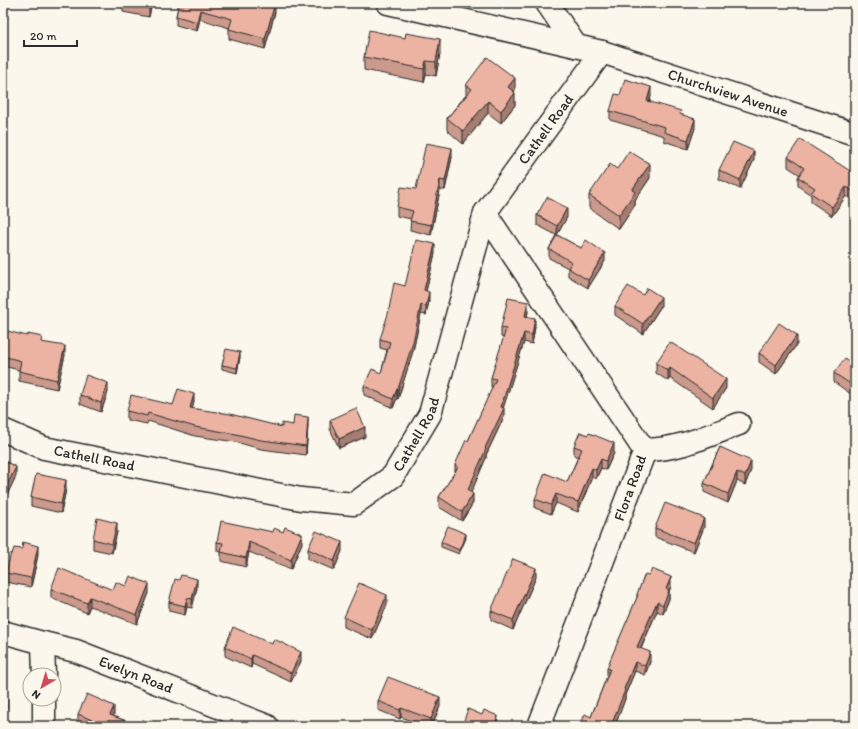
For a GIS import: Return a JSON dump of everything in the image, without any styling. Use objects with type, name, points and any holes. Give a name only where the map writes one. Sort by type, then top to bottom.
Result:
[{"type":"street","name":"Churchview Avenue","points":[[388,3],[602,52],[855,134]]},
{"type":"street","points":[[547,3],[576,46]]},
{"type":"street","name":"Cathell Road","points":[[3,430],[44,448],[301,499],[354,504],[393,476],[430,414],[485,213],[602,52]]},
{"type":"street","name":"Flora Road","points":[[485,213],[644,450],[539,726]]},
{"type":"street","points":[[644,450],[674,448],[739,424]]},
{"type":"street","name":"Evelyn Road","points":[[3,632],[43,644],[76,651],[267,726]]},
{"type":"street","points":[[43,644],[44,667]]},
{"type":"street","points":[[44,707],[44,726]]},
{"type":"building","points":[[125,3],[150,3],[149,8]]},
{"type":"building","points":[[179,3],[275,3],[265,39],[229,29],[232,19],[200,10],[197,22],[176,16]]},
{"type":"building","points":[[369,30],[405,38],[406,33],[440,39],[436,62],[426,61],[424,69],[364,57]]},
{"type":"building","points":[[487,57],[515,78],[508,87],[515,93],[501,111],[488,101],[463,131],[447,118],[472,89],[466,85]]},
{"type":"building","points":[[625,79],[651,87],[647,101],[681,111],[680,114],[695,119],[688,140],[664,132],[665,127],[610,111],[615,94],[620,95]]},
{"type":"building","points":[[800,139],[855,174],[855,192],[846,187],[832,207],[811,193],[815,188],[798,177],[804,168],[788,157]]},
{"type":"building","points":[[733,142],[754,151],[740,180],[719,170]]},
{"type":"building","points":[[426,143],[452,148],[445,181],[440,180],[431,225],[410,221],[413,211],[397,207],[401,187],[416,189]]},
{"type":"building","points":[[629,151],[650,164],[632,190],[635,192],[619,215],[589,195],[610,164],[617,169]]},
{"type":"building","points":[[547,197],[567,208],[557,226],[537,215]]},
{"type":"building","points":[[557,235],[581,248],[586,240],[605,253],[588,280],[568,268],[572,262],[549,249]]},
{"type":"building","points":[[416,240],[435,244],[424,290],[429,292],[426,306],[421,305],[413,342],[398,389],[393,399],[364,386],[372,369],[381,373],[390,342],[380,339],[388,314],[394,283],[405,286]]},
{"type":"building","points":[[628,286],[643,295],[647,288],[661,297],[643,324],[615,306]]},
{"type":"building","points":[[508,298],[528,302],[525,316],[535,318],[532,335],[524,333],[501,407],[504,408],[485,448],[486,449],[468,490],[473,494],[462,512],[439,497],[458,467],[455,465],[466,440],[468,441],[496,379],[491,378],[506,329],[501,328]]},
{"type":"building","points":[[779,323],[797,335],[776,365],[759,353]]},
{"type":"building","points":[[3,330],[27,336],[28,334],[42,337],[41,342],[65,346],[57,380],[19,371],[21,361],[3,356]]},
{"type":"building","points":[[670,342],[726,379],[713,398],[670,368],[668,371],[656,363]]},
{"type":"building","points":[[226,349],[240,352],[237,368],[222,365]]},
{"type":"building","points":[[855,351],[855,387],[834,373],[845,358],[849,361]]},
{"type":"building","points":[[86,375],[108,383],[101,403],[80,395]]},
{"type":"building","points":[[178,389],[194,394],[190,408],[230,414],[282,427],[282,423],[293,425],[294,415],[308,417],[306,446],[261,440],[195,427],[148,413],[147,416],[127,411],[131,395],[173,405]]},
{"type":"building","points":[[356,408],[365,427],[339,439],[330,420]]},
{"type":"building","points":[[580,432],[588,435],[589,433],[614,443],[606,461],[601,459],[596,470],[592,468],[578,502],[556,494],[551,505],[535,499],[545,473],[567,482],[582,449],[574,446]]},
{"type":"building","points":[[720,447],[751,461],[745,476],[737,472],[728,494],[704,483]]},
{"type":"building","points":[[3,460],[16,467],[6,487],[3,486]]},
{"type":"building","points":[[36,474],[66,480],[61,504],[31,497]]},
{"type":"building","points":[[665,503],[704,518],[694,543],[655,528]]},
{"type":"building","points":[[97,518],[117,523],[112,544],[93,539]]},
{"type":"building","points":[[221,521],[273,532],[274,528],[283,532],[285,527],[302,534],[291,560],[249,542],[246,558],[221,552],[223,543],[217,542]]},
{"type":"building","points":[[448,526],[466,534],[459,550],[441,542]]},
{"type":"building","points":[[316,531],[342,542],[334,561],[308,549]]},
{"type":"building","points":[[23,542],[38,546],[31,578],[6,573],[11,553],[12,554],[14,548],[22,549]]},
{"type":"building","points":[[513,559],[536,568],[513,620],[491,611]]},
{"type":"building","points":[[59,568],[113,590],[116,582],[126,586],[130,576],[149,584],[137,615],[90,597],[87,603],[51,589]]},
{"type":"building","points":[[652,569],[671,577],[666,589],[669,590],[663,605],[657,602],[637,647],[650,652],[645,666],[635,662],[611,726],[580,726],[585,714],[591,717],[610,669],[607,668],[638,595],[637,594],[645,574],[649,575]]},
{"type":"building","points":[[181,575],[197,579],[192,599],[187,598],[185,606],[169,602],[175,579],[179,580]]},
{"type":"building","points":[[359,583],[387,595],[372,630],[344,617]]},
{"type":"building","points":[[233,627],[272,644],[274,639],[301,652],[291,673],[252,655],[251,659],[225,647]]},
{"type":"building","points":[[388,677],[440,697],[431,719],[401,708],[400,710],[378,701]]},
{"type":"building","points":[[3,693],[7,699],[3,702]]},
{"type":"building","points":[[87,694],[114,706],[110,715],[140,726],[106,726],[78,714]]},
{"type":"building","points":[[468,709],[482,715],[484,710],[498,716],[494,726],[462,726]]},
{"type":"building","points":[[142,720],[159,726],[140,726]]}]
